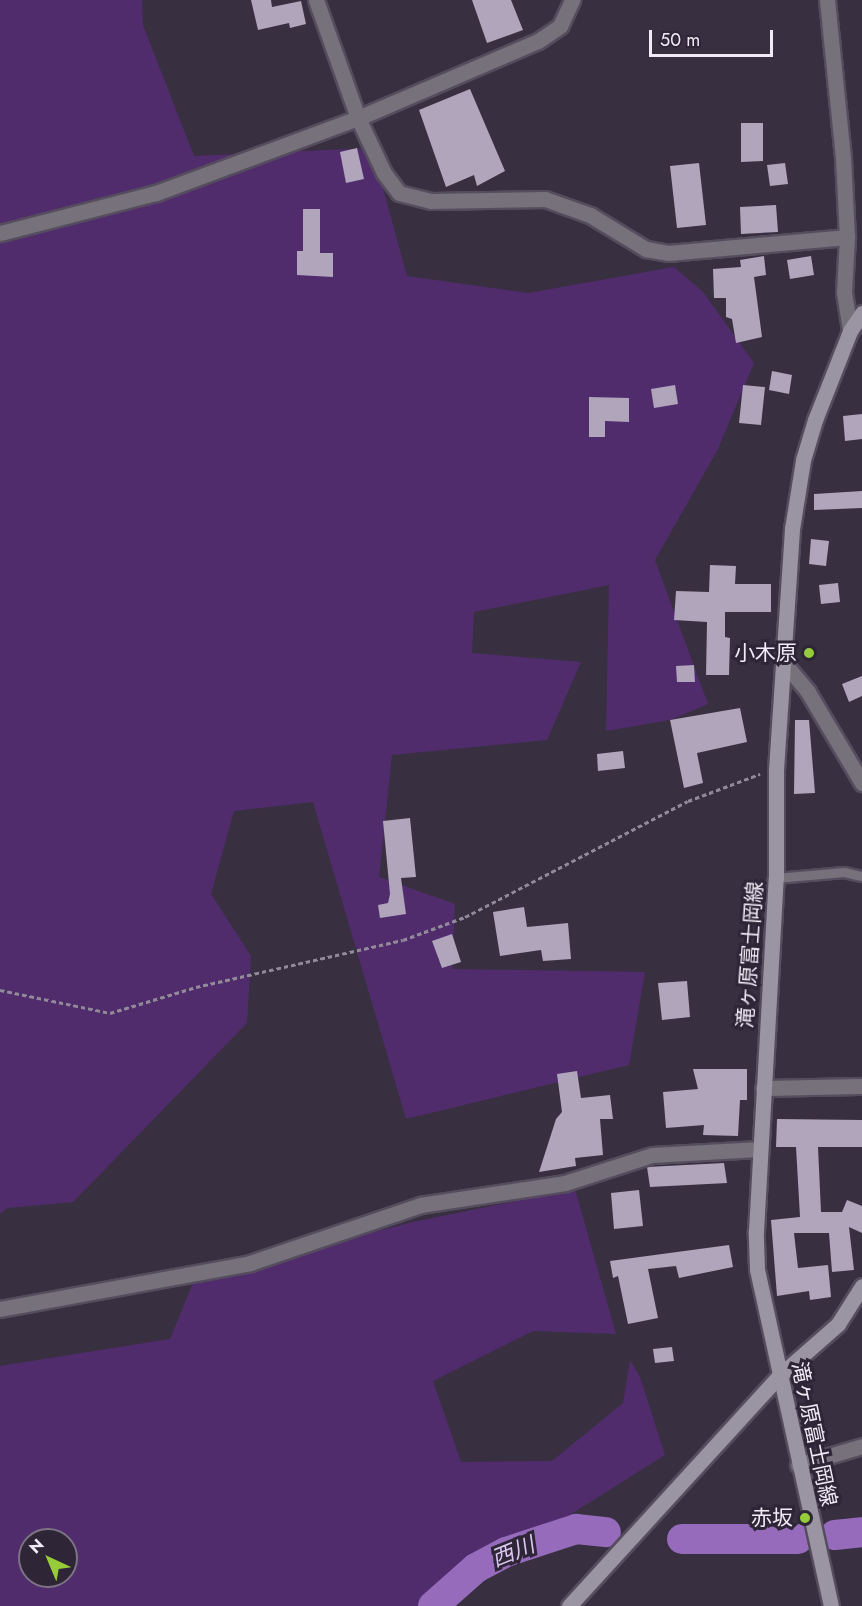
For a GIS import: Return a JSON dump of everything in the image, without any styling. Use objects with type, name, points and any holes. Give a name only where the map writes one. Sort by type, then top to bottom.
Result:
[{"type":"main road","name":"滝ヶ原富士岡線","points":[[831,1606],[798,1465],[758,1269],[759,1149],[776,878],[776,770],[792,529],[803,460],[850,331],[862,313]]},
{"type":"main road","points":[[569,1606],[779,1376],[838,1323],[862,1286]]},
{"type":"street","points":[[316,0],[357,118],[384,173],[399,193],[431,201],[545,199],[590,215],[646,249],[668,253],[847,237]]},
{"type":"street","points":[[0,233],[156,193],[357,118],[538,41],[560,26],[572,0]]},
{"type":"street","points":[[827,0],[847,237],[844,292],[850,331]]},
{"type":"street","points":[[784,663],[808,692],[862,783]]},
{"type":"street","points":[[763,1088],[862,1086]]},
{"type":"street","points":[[0,1309],[250,1263],[420,1205],[566,1183],[652,1155],[759,1149]]},
{"type":"street","points":[[798,1465],[862,1446]]},
{"type":"lane","points":[[776,878],[844,872],[862,876]]},
{"type":"path","points":[[0,990],[110,1013],[196,987],[403,940],[465,917],[688,801],[734,781],[776,770]]},
{"type":"shaded area","points":[[0,0],[142,0],[143,25],[194,156],[372,148],[407,276],[528,293],[674,267],[703,292],[754,363],[717,451],[655,560],[708,704],[670,720],[606,731],[609,585],[474,612],[472,653],[581,662],[547,740],[392,755],[379,877],[455,904],[452,969],[645,972],[629,1065],[406,1119],[313,802],[234,811],[211,894],[251,956],[247,1023],[73,1202],[7,1208],[0,1214]]},
{"type":"shaded area","points":[[575,1189],[616,1334],[533,1331],[433,1381],[461,1462],[552,1461],[623,1403],[630,1360],[640,1377],[665,1455],[425,1606],[0,1606],[0,1366],[170,1339],[195,1278],[413,1222]]},
{"type":"building","points":[[251,0],[271,0],[272,7],[301,1],[306,24],[290,28],[289,23],[258,30]]},
{"type":"building","points":[[472,0],[511,0],[523,30],[487,43]]},
{"type":"building","points":[[470,89],[505,171],[477,186],[474,175],[446,187],[419,110]]},
{"type":"building","points":[[741,123],[763,123],[763,161],[741,162]]},
{"type":"building","points":[[357,148],[364,179],[346,183],[340,152]]},
{"type":"building","points":[[699,163],[706,225],[677,228],[670,166]]},
{"type":"building","points":[[785,163],[788,184],[770,186],[767,165]]},
{"type":"building","points":[[776,205],[778,232],[741,234],[740,207]]},
{"type":"building","points":[[303,209],[320,209],[320,253],[333,253],[333,277],[297,275],[297,251],[303,251]]},
{"type":"building","points":[[764,256],[766,275],[754,277],[762,337],[736,343],[732,319],[726,317],[726,298],[714,298],[713,269],[741,267],[740,260]]},
{"type":"building","points":[[811,256],[814,275],[790,279],[787,260]]},
{"type":"building","points":[[772,371],[792,375],[789,394],[769,390]]},
{"type":"building","points":[[675,385],[678,404],[654,408],[651,389]]},
{"type":"building","points":[[743,385],[765,387],[761,425],[739,423]]},
{"type":"building","points":[[589,397],[629,398],[629,422],[605,421],[605,437],[589,437]]},
{"type":"building","points":[[862,414],[862,439],[845,441],[843,416]]},
{"type":"building","points":[[862,491],[862,508],[814,510],[814,494]]},
{"type":"building","points":[[811,539],[829,541],[826,566],[809,564]]},
{"type":"building","points":[[710,565],[736,566],[735,584],[771,584],[771,612],[725,612],[725,637],[730,638],[729,675],[706,675],[707,622],[674,620],[676,591],[709,592]]},
{"type":"building","points":[[838,583],[840,602],[821,604],[819,585]]},
{"type":"building","points":[[694,665],[695,682],[677,682],[676,666]]},
{"type":"building","points":[[862,676],[862,696],[849,702],[842,684]]},
{"type":"building","points":[[740,708],[747,742],[697,753],[703,783],[684,788],[670,720]]},
{"type":"building","points":[[795,720],[809,720],[815,793],[794,794]]},
{"type":"building","points":[[623,751],[625,768],[598,771],[597,754]]},
{"type":"building","points":[[410,818],[416,877],[401,878],[406,914],[380,918],[378,905],[388,903],[390,894],[383,821]]},
{"type":"building","points":[[524,907],[527,927],[568,923],[571,959],[543,961],[541,950],[500,956],[493,912]]},
{"type":"building","points":[[452,934],[461,962],[442,968],[432,941]]},
{"type":"building","points":[[687,981],[690,1017],[662,1020],[658,983]]},
{"type":"building","points":[[693,1069],[747,1069],[747,1100],[740,1100],[738,1136],[703,1135],[704,1125],[666,1128],[663,1092],[698,1089]]},
{"type":"building","points":[[577,1071],[581,1098],[610,1095],[613,1119],[600,1119],[603,1155],[575,1158],[576,1166],[539,1172],[556,1119],[562,1112],[557,1074]]},
{"type":"building","points":[[777,1119],[862,1120],[862,1147],[818,1147],[821,1212],[842,1212],[847,1200],[862,1206],[862,1233],[849,1227],[854,1270],[832,1272],[829,1233],[794,1233],[798,1268],[828,1265],[831,1297],[810,1300],[809,1291],[777,1296],[771,1220],[800,1217],[796,1147],[776,1147]]},
{"type":"building","points":[[724,1163],[727,1183],[650,1187],[647,1167]]},
{"type":"building","points":[[639,1190],[643,1226],[614,1229],[611,1193]]},
{"type":"building","points":[[729,1245],[733,1267],[679,1278],[676,1266],[648,1269],[658,1318],[628,1324],[618,1276],[613,1278],[610,1261]]},
{"type":"building","points":[[672,1347],[674,1361],[655,1363],[653,1349]]},
{"type":"waterway","name":"西川","points":[[433,1606],[476,1568],[506,1552],[576,1529],[606,1532]]},
{"type":"waterway","name":"西川","points":[[835,1535],[862,1532]]},
{"type":"waterway","name":"西川","points":[[682,1539],[798,1539]]},
{"type":"place","name":"小木原","points":[[809,653]]},
{"type":"place","name":"赤坂","points":[[805,1518]]}]
